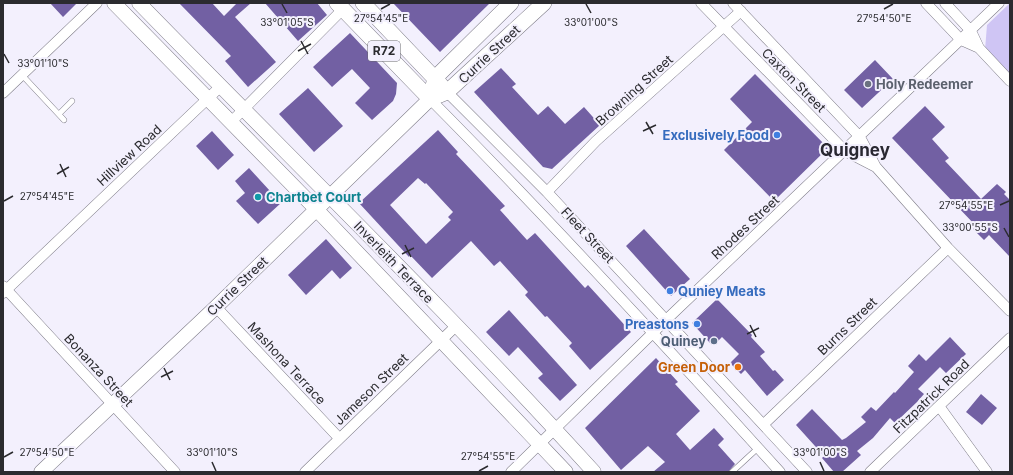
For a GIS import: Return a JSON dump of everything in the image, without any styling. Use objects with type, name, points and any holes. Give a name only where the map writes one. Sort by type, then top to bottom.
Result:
[{"type":"main road","name":"Fleet Street","points":[[364,3],[447,92]]},
{"type":"main road","name":"Currie Street","points":[[435,78],[511,3]]},
{"type":"main road","name":"Currie Street","points":[[430,99],[447,92],[544,3]]},
{"type":"main road","name":"Fleet Street","points":[[340,6],[430,99]]},
{"type":"main road","points":[[430,99],[435,78]]},
{"type":"street","points":[[3,93],[97,3]]},
{"type":"street","name":"Inverleith Terrace","points":[[114,3],[442,339],[541,443],[566,472]]},
{"type":"street","name":"Inverleith Terrace","points":[[139,3],[220,87],[330,195],[556,429],[594,472]]},
{"type":"street","name":"Caxton Street","points":[[701,3],[845,151],[876,167]]},
{"type":"street","name":"Caxton Street","points":[[734,3],[860,137],[876,167],[948,248],[1010,311]]},
{"type":"street","points":[[926,3],[961,40],[979,48]]},
{"type":"street","points":[[945,3],[971,30],[979,48],[1010,81]]},
{"type":"street","name":"Rhodes Street","points":[[511,472],[666,320],[860,137],[999,3]]},
{"type":"street","points":[[231,122],[244,110],[340,6]]},
{"type":"street","name":"Browning Street","points":[[547,192],[596,141],[741,11]]},
{"type":"street","name":"Hillview Road","points":[[4,289],[220,87]]},
{"type":"street","name":"Fleet Street","points":[[447,92],[547,192],[807,472]]},
{"type":"street","name":"Fleet Street","points":[[430,99],[534,203],[654,332],[780,472]]},
{"type":"street","name":"Currie Street","points":[[41,472],[216,307],[430,99]]},
{"type":"street","name":"Burns Street","points":[[764,424],[948,248]]},
{"type":"street","name":"Bonanza Street","points":[[4,289],[114,404],[175,472]]},
{"type":"street","name":"Mashona Terrace","points":[[216,307],[339,438]]},
{"type":"street","name":"Jameson Street","points":[[305,472],[456,326]]},
{"type":"street","name":"Fitzpatrick Road","points":[[870,472],[1010,338]]},
{"type":"street","points":[[940,406],[987,472]]},
{"type":"lane","points":[[22,75],[64,120]]},
{"type":"lane","points":[[59,114],[72,101]]},
{"type":"lane","points":[[732,472],[758,448]]},
{"type":"shaded area","points":[[1010,3],[1010,75],[985,50],[987,25]]},
{"type":"building","points":[[50,3],[77,3],[63,17]]},
{"type":"building","points":[[179,3],[212,3],[224,16],[237,3],[251,3],[235,17],[276,62],[248,87],[225,61],[231,56]]},
{"type":"building","points":[[265,3],[317,3],[327,15],[298,41]]},
{"type":"building","points":[[393,3],[490,3],[440,52]]},
{"type":"building","points":[[350,33],[397,83],[396,94],[393,101],[372,120],[355,103],[370,88],[352,69],[332,87],[313,67]]},
{"type":"building","name":"Holy Redeemer","points":[[875,60],[893,79],[862,108],[844,90]]},
{"type":"building","points":[[501,68],[516,84],[512,87],[538,115],[548,106],[565,124],[584,107],[600,125],[552,169],[543,167],[474,92]]},
{"type":"building","name":"Exclusively Food","points":[[755,74],[828,148],[774,201],[724,150],[752,122],[730,99]]},
{"type":"building","points":[[308,88],[343,126],[314,152],[279,114]]},
{"type":"building","points":[[925,106],[945,127],[932,139],[949,158],[945,161],[981,199],[997,184],[1006,192],[1004,194],[1010,200],[1010,257],[989,235],[984,240],[973,229],[976,226],[892,138]]},
{"type":"building","points":[[438,130],[458,152],[456,154],[505,206],[500,210],[527,240],[535,233],[585,288],[588,285],[631,332],[590,370],[569,346],[572,343],[525,295],[528,292],[500,261],[494,266],[471,241],[432,278],[410,255],[409,257],[359,203]],"holes":[[[418,178],[425,184],[426,183],[453,212],[448,217],[451,220],[426,244],[390,205]]]},
{"type":"building","points":[[212,131],[234,155],[218,170],[196,146]]},
{"type":"building","name":"Chartbet Court","points":[[249,168],[281,203],[258,224],[236,201],[245,193],[235,181]]},
{"type":"building","points":[[644,229],[690,279],[671,296],[626,246]]},
{"type":"building","points":[[326,239],[352,268],[340,279],[332,270],[306,295],[288,275]]},
{"type":"building","points":[[717,299],[752,335],[751,337],[765,352],[760,356],[773,371],[775,370],[784,380],[767,396],[745,370],[741,374],[730,363],[739,354],[722,337],[715,344],[710,343],[692,323]]},
{"type":"building","points":[[509,310],[577,385],[560,401],[538,378],[543,374],[518,347],[509,356],[486,332]]},
{"type":"building","points":[[950,337],[966,354],[946,373],[940,367],[918,389],[924,394],[917,402],[895,423],[890,418],[873,438],[857,451],[861,455],[842,472],[834,472],[822,458],[824,456],[796,425],[812,409],[842,440],[846,438],[866,422],[861,417],[871,407],[876,411],[914,372],[908,366],[919,354],[926,361]]},
{"type":"building","points":[[656,358],[678,382],[675,384],[700,411],[676,434],[690,450],[714,428],[724,439],[718,445],[735,464],[728,472],[653,472],[665,462],[648,446],[621,470],[585,428]]},
{"type":"building","points":[[981,394],[997,408],[982,425],[966,412]]},
{"type":"place","name":"Holy Redeemer","points":[[868,84]]},
{"type":"place","name":"Exclusively Food","points":[[777,135]]},
{"type":"place","name":"Chartbet Court","points":[[258,197]]},
{"type":"place","name":"Quniey Meats","points":[[670,291]]},
{"type":"place","name":"Preastons","points":[[697,324]]},
{"type":"place","name":"Quiney","points":[[714,341]]},
{"type":"place","name":"Green Door","points":[[738,367]]},
{"type":"district","name":"Quigney","points":[[855,150]]}]
